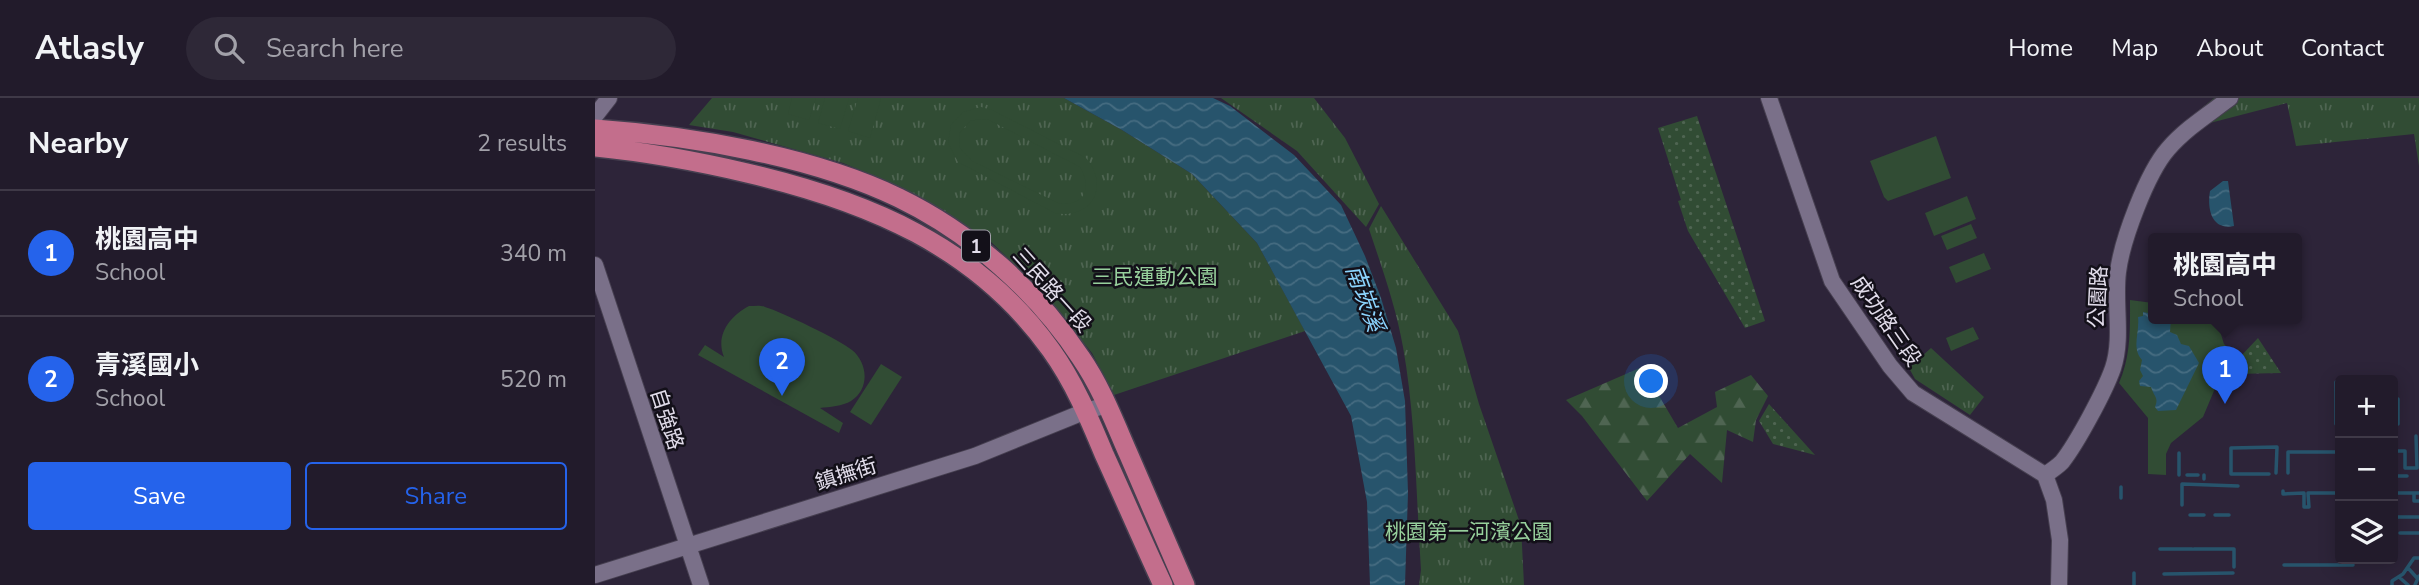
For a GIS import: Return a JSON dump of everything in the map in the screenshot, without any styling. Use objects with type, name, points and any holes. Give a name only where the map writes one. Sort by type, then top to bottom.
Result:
[{"type":"main road","name":"三民路一段","points":[[595,129],[654,134],[729,146],[839,175],[899,198],[983,251],[1026,290],[1082,359],[1107,405],[1185,585]]},
{"type":"main road","name":"三民路一段","points":[[595,147],[645,152],[796,184],[893,220],[934,241],[975,269],[1021,314],[1051,350],[1086,411],[1163,585]]},
{"type":"street","points":[[595,116],[609,98]]},
{"type":"street","name":"成功路三段","points":[[1769,98],[1832,281],[1890,366],[1913,393],[2045,475]]},
{"type":"street","name":"公園路","points":[[2045,475],[2064,458],[2088,419],[2113,368],[2117,340],[2118,272],[2128,233],[2149,179],[2167,150],[2184,133],[2230,98]]},
{"type":"street","name":"自強路","points":[[595,265],[701,585]]},
{"type":"street","name":"鎮撫街","points":[[595,575],[975,456],[1107,405]]},
{"type":"street","points":[[2045,475],[2054,500],[2060,540],[2059,585]]},
{"type":"green space","name":"三民運動公園","points":[[712,98],[1064,98],[1192,174],[1257,243],[1305,331],[1114,395],[1092,353],[1034,283],[990,241],[903,188],[843,163],[733,132],[689,125]]},
{"type":"green space","points":[[792,98],[816,98],[809,120],[788,114]]},
{"type":"green space","points":[[825,98],[849,98],[840,129],[818,123]]},
{"type":"green space","points":[[858,98],[881,98],[870,138],[848,131]]},
{"type":"green space","points":[[1221,98],[1314,98],[1345,138],[1379,204],[1366,227],[1297,151]]},
{"type":"green space","points":[[2214,98],[2419,98],[2419,166],[2414,134],[2296,146],[2287,103],[2206,124],[2197,112]]},
{"type":"green space","points":[[981,107],[992,110],[1086,158],[1096,179],[1093,199],[1079,211],[1055,213],[958,162],[948,143],[951,125],[963,112]],"holes":[[[989,120],[1080,167],[1086,182],[1084,195],[1074,202],[1058,203],[972,161],[960,148],[959,134],[970,121]]]},
{"type":"green space","points":[[1697,116],[1765,321],[1745,328],[1688,231],[1658,128]]},
{"type":"green space","points":[[1936,136],[1951,178],[1888,201],[1870,161]]},
{"type":"green space","points":[[1967,196],[1976,219],[1934,236],[1925,213]]},
{"type":"green space","name":"桃園第一河濱公園","points":[[1381,206],[1458,331],[1479,404],[1521,526],[1524,585],[1419,585],[1421,570],[1411,402],[1397,317],[1369,229]]},
{"type":"green space","points":[[1971,224],[1977,238],[1947,250],[1941,236]]},
{"type":"green space","points":[[1984,253],[1991,269],[1956,283],[1949,267]]},
{"type":"green space","points":[[2130,300],[2148,302],[2148,324],[2218,324],[2224,344],[2230,350],[2203,417],[2171,443],[2166,454],[2166,475],[2148,474],[2148,418],[2119,383],[2128,353]]},
{"type":"green space","points":[[749,306],[763,306],[797,320],[836,340],[857,355],[865,376],[857,396],[844,404],[820,408],[843,423],[839,433],[698,355],[705,345],[724,357],[721,341],[726,327],[736,315]]},
{"type":"green space","points":[[1973,327],[1979,339],[1951,351],[1946,338]]},
{"type":"green space","points":[[2258,338],[2281,373],[2233,374],[2241,356]]},
{"type":"green space","points":[[1931,348],[1984,397],[1970,415],[1915,379],[1909,368]]},
{"type":"green space","points":[[881,364],[902,377],[871,425],[850,412]]},
{"type":"green space","points":[[1642,367],[1678,428],[1717,407],[1715,392],[1751,375],[1768,396],[1756,420],[1753,442],[1727,430],[1722,483],[1690,454],[1647,501],[1582,416],[1566,400]]},
{"type":"green space","points":[[1769,404],[1815,455],[1773,444],[1759,421]]},
{"type":"water","name":"南崁溪","points":[[1064,98],[1213,98],[1230,106],[1294,155],[1341,205],[1381,298],[1396,348],[1405,401],[1408,493],[1405,585],[1370,585],[1367,502],[1351,416],[1257,243],[1192,174]]},
{"type":"water","points":[[2223,181],[2228,181],[2234,226],[2220,225],[2210,211],[2210,191]]},
{"type":"water","points":[[2143,312],[2148,313],[2148,324],[2171,324],[2170,332],[2177,335],[2181,344],[2189,346],[2199,363],[2176,410],[2158,411],[2151,387],[2140,386],[2139,381],[2143,376],[2140,370],[2142,360],[2137,350],[2137,340],[2138,317],[2143,316]]},
{"type":"waterway","points":[[2398,451],[2405,451],[2405,468],[2417,468],[2416,436]]},
{"type":"waterway","points":[[2269,474],[2231,474],[2231,448],[2277,447],[2276,473]]},
{"type":"waterway","points":[[2288,473],[2288,452],[2335,452]]},
{"type":"waterway","points":[[2179,453],[2179,475]]},
{"type":"waterway","points":[[2187,475],[2198,475]]},
{"type":"waterway","points":[[2398,476],[2407,476]]},
{"type":"waterway","points":[[2182,505],[2182,484],[2238,486]]},
{"type":"waterway","points":[[2121,487],[2121,498]]},
{"type":"waterway","points":[[2283,491],[2283,494],[2304,493],[2304,507],[2309,507],[2308,493],[2335,493]]},
{"type":"waterway","points":[[2398,493],[2419,493]]},
{"type":"waterway","points":[[2414,494],[2414,501],[2419,501]]},
{"type":"waterway","points":[[2190,515],[2204,515]]},
{"type":"waterway","points":[[2215,515],[2229,515]]},
{"type":"waterway","points":[[2398,517],[2419,517]]},
{"type":"waterway","points":[[2400,533],[2419,533]]},
{"type":"waterway","points":[[2160,549],[2192,549]]},
{"type":"waterway","points":[[2194,549],[2234,549],[2234,567]]},
{"type":"waterway","points":[[2392,585],[2392,581],[2403,574],[2414,558],[2419,558]]},
{"type":"waterway","points":[[2284,565],[2353,565]]},
{"type":"waterway","points":[[2408,568],[2418,579]]},
{"type":"waterway","points":[[2134,573],[2134,585]]},
{"type":"waterway","points":[[2164,574],[2233,573]]},
{"type":"waterway","points":[[2415,585],[2419,576]]},
{"type":"waterway","points":[[2399,577],[2408,585]]},
{"type":"place","name":"青溪國小","points":[[782,396]]},
{"type":"place","name":"桃園高中","points":[[2225,404]]}]
